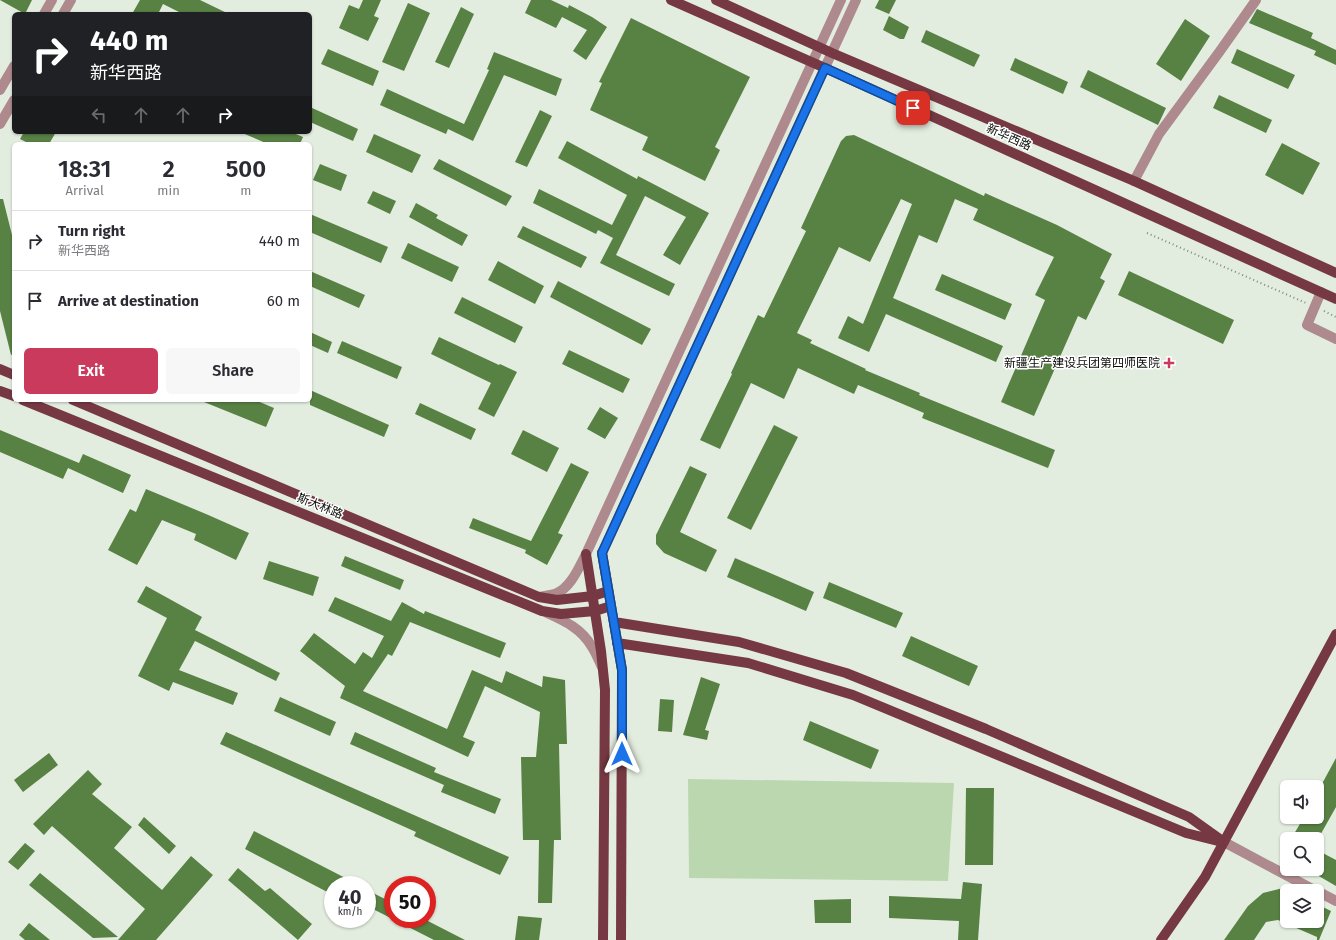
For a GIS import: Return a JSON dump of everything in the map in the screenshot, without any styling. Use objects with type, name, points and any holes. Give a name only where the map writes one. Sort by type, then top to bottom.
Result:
[{"type":"main road","name":"新华西路","points":[[671,0],[812,62],[1336,299]]},
{"type":"main road","name":"新华西路","points":[[716,0],[832,53],[1134,181],[1336,273]]},
{"type":"main road","points":[[0,369],[12,374]]},
{"type":"main road","points":[[0,390],[12,395]]},
{"type":"main road","name":"斯大林路","points":[[28,402],[542,610],[561,614],[595,611],[611,606]]},
{"type":"main road","name":"斯大林路","points":[[78,402],[540,597],[557,600],[593,596],[608,591]]},
{"type":"main road","points":[[602,553],[622,670],[621,940]]},
{"type":"main road","points":[[586,554],[604,670],[603,940]]},
{"type":"main road","points":[[614,622],[739,642],[846,673],[986,729],[1189,817],[1224,842]]},
{"type":"main road","points":[[1161,940],[1205,877],[1336,634]]},
{"type":"main road","points":[[617,643],[748,663],[853,695],[1186,833],[1224,842]]},
{"type":"street","points":[[45,12],[52,0]]},
{"type":"street","points":[[64,12],[71,0]]},
{"type":"street","points":[[540,597],[556,593],[565,588],[575,575],[586,554],[841,0]]},
{"type":"street","points":[[602,553],[856,0]]},
{"type":"street","points":[[1134,181],[1158,134],[1256,0]]},
{"type":"street","points":[[0,90],[12,69]]},
{"type":"street","points":[[0,124],[12,103]]},
{"type":"street","points":[[1321,292],[1307,325],[1336,339]]},
{"type":"street","points":[[542,610],[568,623],[582,634],[592,646],[604,670]]},
{"type":"street","points":[[1224,842],[1304,884]]},
{"type":"street","points":[[1324,895],[1336,901]]},
{"type":"path","points":[[1147,233],[1336,317]]},
{"type":"green space","points":[[688,779],[954,783],[948,881],[689,878]]},
{"type":"building","points":[[0,0],[32,0],[26,12],[21,12]]},
{"type":"building","points":[[140,0],[200,0],[225,12],[179,12],[163,4],[159,12],[133,12]]},
{"type":"building","points":[[363,0],[381,0],[374,16],[379,18],[368,41],[339,28],[349,5],[359,9]]},
{"type":"building","points":[[531,0],[551,0],[568,8],[569,5],[607,27],[586,60],[573,51],[587,30],[562,17],[556,28],[525,13]]},
{"type":"building","points":[[879,0],[896,0],[889,14],[875,8]]},
{"type":"building","points":[[408,3],[430,13],[404,71],[382,62]]},
{"type":"building","points":[[461,7],[474,14],[449,68],[435,62]]},
{"type":"building","points":[[1257,9],[1313,33],[1311,38],[1336,50],[1336,65],[1314,55],[1316,51],[1249,23]]},
{"type":"building","points":[[889,16],[909,27],[904,39],[900,39],[883,30]]},
{"type":"building","points":[[631,18],[750,77],[715,147],[720,150],[705,181],[642,150],[648,137],[590,110],[602,83],[599,82]]},
{"type":"building","points":[[1185,19],[1210,36],[1181,81],[1156,64]]},
{"type":"building","points":[[926,30],[980,55],[974,67],[921,42]]},
{"type":"building","points":[[328,49],[379,71],[373,86],[321,64]]},
{"type":"building","points":[[1237,49],[1295,75],[1288,89],[1231,63]]},
{"type":"building","points":[[494,52],[562,79],[556,96],[504,75],[473,141],[448,129],[446,134],[380,105],[387,89],[464,124],[489,70],[487,69]]},
{"type":"building","points":[[1015,58],[1068,82],[1063,94],[1010,70]]},
{"type":"building","points":[[1088,70],[1166,108],[1158,125],[1080,87]]},
{"type":"building","points":[[1219,95],[1272,120],[1266,133],[1213,108]]},
{"type":"building","points":[[312,108],[358,129],[353,141],[312,123]]},
{"type":"building","points":[[540,110],[552,116],[527,167],[515,162]]},
{"type":"building","points":[[23,134],[55,134],[50,142],[26,142],[20,139]]},
{"type":"building","points":[[245,134],[296,134],[303,137],[301,142],[263,142]]},
{"type":"building","points":[[374,134],[421,155],[412,173],[366,152]]},
{"type":"building","points":[[854,135],[984,196],[985,193],[1057,225],[1112,254],[1100,278],[1105,281],[1086,320],[1078,316],[1034,416],[1001,402],[1045,300],[1035,295],[1054,257],[973,220],[978,209],[955,199],[937,243],[919,235],[893,298],[1003,346],[996,362],[886,314],[869,352],[838,338],[848,316],[863,324],[912,204],[901,199],[870,262],[839,247],[797,333],[812,340],[810,343],[866,369],[865,370],[920,393],[919,395],[1055,450],[1048,468],[922,418],[924,413],[858,385],[854,394],[798,368],[784,399],[751,383],[720,449],[700,440],[732,374],[731,373],[758,315],[764,318],[806,231],[801,228],[841,141],[846,136]]},
{"type":"building","points":[[567,141],[637,179],[638,176],[709,213],[680,265],[663,255],[686,217],[645,196],[616,255],[675,284],[669,296],[600,263],[613,238],[598,230],[596,234],[533,203],[539,189],[612,225],[627,195],[558,158]]},
{"type":"building","points":[[1282,143],[1320,163],[1303,195],[1265,175]]},
{"type":"building","points":[[439,159],[512,196],[506,206],[433,169]]},
{"type":"building","points":[[320,164],[347,175],[341,191],[313,180]]},
{"type":"building","points":[[373,191],[396,201],[390,214],[367,203]]},
{"type":"building","points":[[0,199],[3,199],[12,235],[11,355],[0,311]]},
{"type":"building","points":[[416,203],[438,215],[436,218],[468,235],[462,246],[409,217]]},
{"type":"building","points":[[312,215],[388,247],[381,263],[312,233]]},
{"type":"building","points":[[523,226],[587,257],[581,268],[517,237]]},
{"type":"building","points":[[408,243],[459,267],[452,282],[401,258]]},
{"type":"building","points":[[498,261],[544,286],[535,304],[488,280]]},
{"type":"building","points":[[1129,271],[1234,320],[1223,344],[1118,295]]},
{"type":"building","points":[[312,272],[365,295],[359,308],[312,287]]},
{"type":"building","points":[[942,274],[1012,304],[1005,320],[935,290]]},
{"type":"building","points":[[558,281],[651,329],[642,345],[550,297]]},
{"type":"building","points":[[462,297],[523,327],[515,343],[454,313]]},
{"type":"building","points":[[312,333],[332,342],[328,353],[312,346]]},
{"type":"building","points":[[439,337],[517,372],[494,417],[478,409],[491,383],[431,354]]},
{"type":"building","points":[[342,341],[402,367],[397,379],[337,353]]},
{"type":"building","points":[[569,350],[630,379],[623,393],[562,364]]},
{"type":"building","points":[[312,391],[389,425],[384,437],[310,405],[310,402],[312,402]]},
{"type":"building","points":[[204,402],[260,402],[274,408],[266,427]]},
{"type":"building","points":[[420,403],[476,429],[471,440],[415,414]]},
{"type":"building","points":[[600,407],[618,418],[605,439],[587,429]]},
{"type":"building","points":[[774,425],[798,437],[751,530],[727,518]]},
{"type":"building","points":[[0,430],[79,463],[83,454],[131,475],[123,493],[68,468],[63,479],[0,452]]},
{"type":"building","points":[[523,430],[559,448],[547,472],[511,454]]},
{"type":"building","points":[[571,463],[589,472],[558,533],[563,535],[547,565],[525,553],[526,550],[469,528],[473,518],[531,541]]},
{"type":"building","points":[[690,466],[707,474],[680,532],[717,550],[706,572],[664,553],[656,544],[656,535]]},
{"type":"building","points":[[146,489],[249,533],[236,560],[194,540],[196,534],[162,520],[137,565],[108,550],[130,509],[136,512]]},
{"type":"building","points":[[345,556],[404,580],[400,590],[341,566]]},
{"type":"building","points":[[735,558],[814,592],[806,611],[727,577]]},
{"type":"building","points":[[269,561],[319,577],[313,596],[263,579]]},
{"type":"building","points":[[829,582],[903,613],[896,628],[823,598]]},
{"type":"building","points":[[146,586],[202,617],[195,630],[280,673],[276,681],[195,641],[179,670],[238,693],[233,705],[173,682],[169,691],[138,676],[167,618],[137,602]]},
{"type":"building","points":[[335,597],[391,621],[402,602],[424,614],[425,611],[506,643],[500,658],[410,622],[392,656],[388,654],[363,691],[447,729],[472,670],[502,683],[506,671],[542,687],[543,676],[565,680],[567,744],[559,744],[561,840],[554,840],[552,903],[538,903],[539,840],[523,840],[521,757],[536,757],[540,712],[485,686],[463,737],[475,742],[468,757],[340,698],[345,686],[300,651],[314,633],[355,664],[363,652],[372,658],[384,636],[328,611]]},
{"type":"building","points":[[911,636],[978,666],[969,686],[902,656]]},
{"type":"building","points":[[701,677],[720,684],[705,730],[709,731],[707,740],[683,735]]},
{"type":"building","points":[[280,697],[336,722],[330,736],[274,711]]},
{"type":"building","points":[[660,699],[674,700],[672,732],[658,731]]},
{"type":"building","points":[[810,721],[879,750],[871,769],[803,740]]},
{"type":"building","points":[[226,732],[509,857],[500,875],[414,836],[416,832],[220,744]]},
{"type":"building","points":[[355,732],[436,768],[434,772],[501,799],[495,814],[441,792],[444,785],[350,744]]},
{"type":"building","points":[[49,753],[58,765],[23,792],[14,780]]},
{"type":"building","points":[[1336,758],[1336,807],[1322,832],[1295,832],[1300,824],[1324,824],[1324,780]]},
{"type":"building","points":[[88,770],[102,784],[92,794],[132,827],[114,848],[162,890],[191,856],[213,875],[156,940],[118,940],[145,909],[52,826],[44,835],[33,824]]},
{"type":"building","points":[[966,788],[994,788],[993,865],[965,865]]},
{"type":"building","points":[[144,817],[176,846],[169,854],[138,825]]},
{"type":"building","points":[[254,831],[342,876],[324,876],[324,890],[245,849]]},
{"type":"building","points":[[25,843],[35,851],[18,870],[8,862]]},
{"type":"building","points":[[1324,854],[1336,860],[1336,886],[1319,876],[1324,876]]},
{"type":"building","points":[[238,868],[265,891],[270,888],[312,924],[298,940],[228,880]]},
{"type":"building","points":[[40,873],[118,937],[93,938],[29,885]]},
{"type":"building","points":[[963,882],[982,884],[978,940],[958,940],[959,921],[889,918],[889,896],[961,899]]},
{"type":"building","points":[[1280,889],[1280,921],[1266,922],[1254,940],[1224,940],[1248,906],[1263,893]]},
{"type":"building","points":[[376,894],[384,898],[384,915],[376,911]]},
{"type":"building","points":[[851,899],[851,923],[815,923],[814,900]]},
{"type":"building","points":[[1324,908],[1331,911],[1324,928]]},
{"type":"building","points":[[518,916],[542,918],[539,940],[515,940]]},
{"type":"building","points":[[29,923],[50,940],[25,940],[19,935]]},
{"type":"building","points":[[436,925],[465,940],[434,940],[410,928],[436,928]]},
{"type":"building","points":[[1296,928],[1324,928],[1319,940],[1317,940],[1317,937]]},
{"type":"place","name":"新疆生产建设兵团第四师医院","points":[[1169,363]]},
{"type":"route","points":[[622,754],[622,670],[602,553],[825,68],[913,108]]}]
